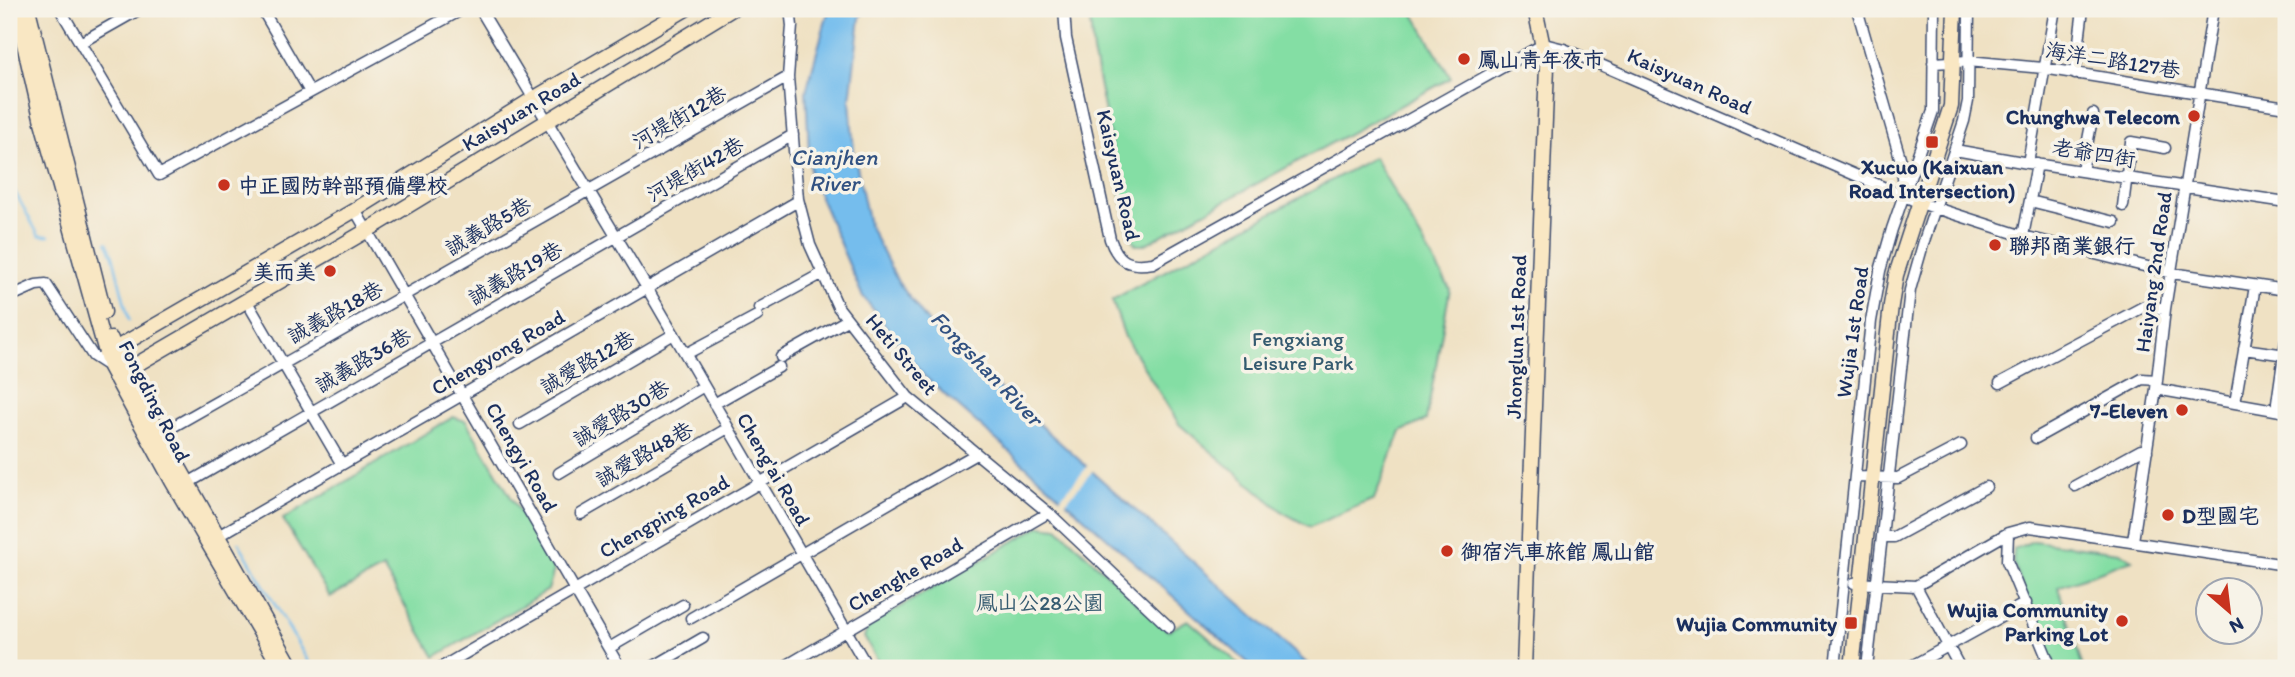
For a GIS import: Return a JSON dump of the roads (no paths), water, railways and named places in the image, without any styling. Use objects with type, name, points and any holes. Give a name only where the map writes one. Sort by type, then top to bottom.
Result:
[{"type":"main road","name":"Fongding Road","points":[[16,9],[42,122],[117,371],[172,481],[281,668]]},
{"type":"main road","name":"Fongding Road","points":[[28,9],[109,351]]},
{"type":"main road","name":"Kaisyuan Road","points":[[109,351],[355,210],[533,99],[686,9]]},
{"type":"main road","name":"Kaisyuan Road","points":[[117,371],[368,230],[545,120],[732,9]]},
{"type":"main road","name":"Jhonglun 1st Road","points":[[1524,668],[1546,66],[1544,44],[1535,9]]},
{"type":"main road","name":"Wujia 1st Road","points":[[1852,668],[1869,584],[1872,477],[1896,275],[1951,106],[1961,61],[1955,9]]},
{"type":"main road","name":"Fongding Road","points":[[117,371],[160,434],[292,668]]},
{"type":"street","points":[[60,9],[159,175],[463,9]]},
{"type":"street","points":[[80,43],[140,9]]},
{"type":"street","points":[[262,9],[310,92]]},
{"type":"street","name":"Cheng'ai Road","points":[[480,9],[686,354],[868,668]]},
{"type":"street","name":"Heti Street","points":[[790,9],[792,26],[788,77],[799,201],[810,245],[838,307],[908,397],[1048,513],[1169,627]]},
{"type":"street","name":"Kaisyuan Road","points":[[1064,9],[1066,38],[1111,240],[1116,255],[1139,265],[1153,263],[1254,208],[1544,44],[1564,49],[1920,203],[2023,236],[2172,273],[2286,290]]},
{"type":"street","points":[[1857,9],[1901,161],[1905,196]]},
{"type":"street","name":"Wujia 1st Road","points":[[1835,668],[1867,357],[1880,271],[1905,196],[1914,159],[1933,111],[1934,9]]},
{"type":"street","name":"Wujia 1st Road","points":[[1867,668],[1869,584],[1882,537],[1910,290],[1964,121],[1968,101],[1961,61],[1969,9]]},
{"type":"street","name":"老爺四街","points":[[2055,9],[2043,68],[2032,163],[2286,202]]},
{"type":"street","points":[[2075,74],[2083,9]]},
{"type":"street","name":"Haiyang 2nd Road","points":[[2133,541],[2165,309],[2213,9]]},
{"type":"street","points":[[2263,9],[2286,12]]},
{"type":"street","name":"海洋二路127巷","points":[[1933,63],[1961,61],[2043,68],[2286,107]]},
{"type":"street","name":"河堤街12巷","points":[[589,191],[788,77]]},
{"type":"street","points":[[2082,171],[2092,114]]},
{"type":"street","name":"河堤街42巷","points":[[616,237],[793,135]]},
{"type":"street","points":[[2123,206],[2132,142],[2165,148]]},
{"type":"street","points":[[1955,150],[2032,163],[2030,201],[2023,236]]},
{"type":"street","name":"誠義路5巷","points":[[406,295],[589,191]]},
{"type":"street","name":"Chengyong Road","points":[[218,536],[799,201]]},
{"type":"street","points":[[2030,201],[2114,222]]},
{"type":"street","name":"Chengyi Road","points":[[355,210],[620,668]]},
{"type":"street","name":"誠義路19巷","points":[[433,342],[616,237]]},
{"type":"street","points":[[686,354],[823,273]]},
{"type":"street","points":[[9,297],[36,285],[46,284],[93,356],[117,371]]},
{"type":"street","points":[[2235,403],[2255,286]]},
{"type":"street","name":"誠義路18巷","points":[[160,434],[406,295]]},
{"type":"street","points":[[246,300],[341,463]]},
{"type":"street","points":[[2000,383],[2145,306],[2165,309]]},
{"type":"street","points":[[714,404],[848,320]]},
{"type":"street","name":"誠愛路12巷","points":[[520,424],[674,334]]},
{"type":"street","points":[[2036,438],[2142,379],[2235,403],[2281,411],[2286,340]]},
{"type":"street","name":"誠義路36巷","points":[[188,484],[433,342]]},
{"type":"street","points":[[2244,349],[2285,355]]},
{"type":"street","points":[[1867,357],[1902,360]]},
{"type":"street","name":"誠愛路30巷","points":[[559,473],[704,386]]},
{"type":"street","name":"Chengping Road","points":[[440,668],[908,397]]},
{"type":"street","name":"誠愛路48巷","points":[[581,514],[728,428]]},
{"type":"street","points":[[1855,477],[1898,478],[1961,445]]},
{"type":"street","points":[[2075,486],[2141,450],[2147,451]]},
{"type":"street","points":[[691,618],[976,454]]},
{"type":"street","points":[[1882,537],[1894,537],[1986,487]]},
{"type":"street","name":"Chenghe Road","points":[[782,668],[1048,513]]},
{"type":"street","points":[[1844,583],[1916,586],[2008,533],[2035,528],[2286,565]]},
{"type":"street","points":[[2008,533],[2007,561],[2048,660],[2032,668]]},
{"type":"street","points":[[1916,586],[1960,668]]},
{"type":"street","points":[[1908,668],[2026,603]]},
{"type":"street","points":[[609,648],[683,605]]},
{"type":"street","points":[[651,668],[703,638]]},
{"type":"water","name":"Cianjhen River","points":[[829,9],[865,9],[860,18],[850,100],[854,152],[869,225],[898,282],[934,330],[1312,668],[1254,668],[924,376],[862,295],[810,174],[806,91]]},
{"type":"waterway","points":[[9,181],[39,236],[49,236]]},
{"type":"waterway","points":[[107,242],[129,320]]},
{"type":"waterway","points":[[239,543],[312,668]]},
{"type":"place","name":"鳳山青年夜市","points":[[1464,59]]},
{"type":"place","name":"Chunghwa Telecom","points":[[2194,116]]},
{"type":"place","name":"Xucuo (Kaixuan Road Intersection)","points":[[1932,142]]},
{"type":"place","name":"中正國防幹部預備學校","points":[[224,185]]},
{"type":"place","name":"聯邦商業銀行","points":[[1995,245]]},
{"type":"place","name":"美而美","points":[[330,271]]},
{"type":"place","name":"7-Eleven","points":[[2182,410]]},
{"type":"place","name":"D型國宅","points":[[2168,515]]},
{"type":"place","name":"御宿汽車旅館 鳳山館","points":[[1447,551]]},
{"type":"place","name":"Wujia Community Parking Lot","points":[[2122,621]]},
{"type":"place","name":"Wujia Community","points":[[1851,623]]},
{"type":"park label","name":"Fengxiang Leisure Park","points":[[1298,350]]},
{"type":"park label","name":"鳳山公28公園","points":[[1040,602]]},
{"type":"water label","name":"Fongshan River","points":[[987,368]]}]
